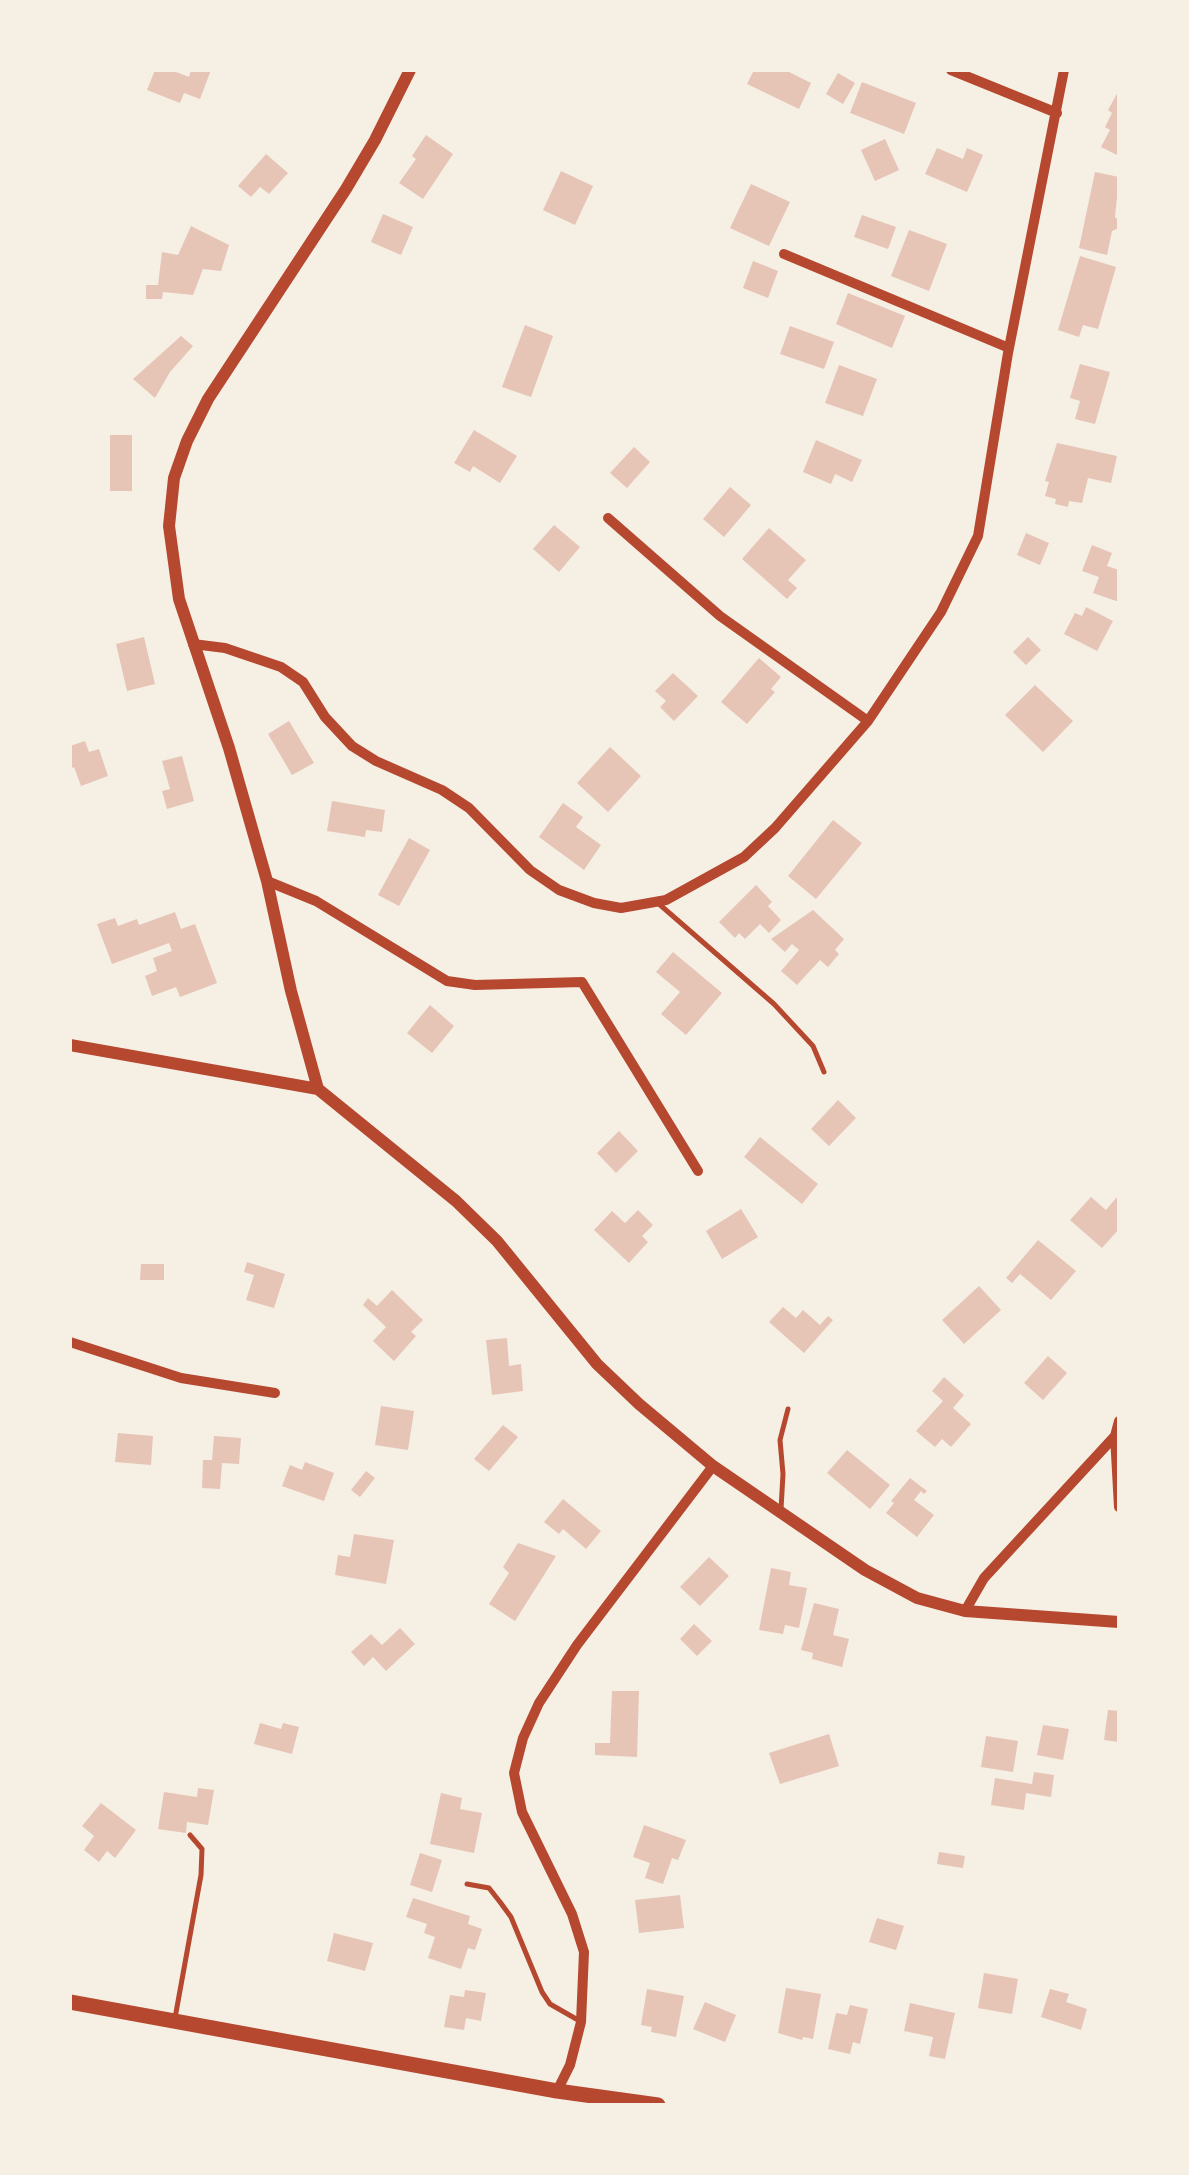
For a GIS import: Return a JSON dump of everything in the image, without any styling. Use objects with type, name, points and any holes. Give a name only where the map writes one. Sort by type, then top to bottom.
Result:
[{"type":"main road","points":[[70,2002],[557,2091],[658,2105]]},
{"type":"street","points":[[318,1088],[291,992],[268,882],[179,599],[169,526],[174,478],[208,399],[366,156],[410,70]]},
{"type":"street","points":[[952,70],[1057,112]]},
{"type":"street","points":[[192,644],[225,648],[281,667],[303,682],[325,718],[352,746],[442,790],[469,808],[530,870],[560,890],[594,903],[622,908],[656,902],[706,880],[744,857],[775,828],[868,720],[940,612],[978,536],[1009,348],[1064,70]]},
{"type":"street","points":[[784,254],[1009,348]]},
{"type":"street","points":[[608,518],[720,616],[868,720]]},
{"type":"street","points":[[268,882],[316,901],[446,981],[475,985],[582,982],[698,1172]]},
{"type":"street","points":[[70,1045],[318,1088],[456,1201],[497,1241],[597,1364],[639,1404],[713,1466],[865,1570],[917,1598],[965,1611],[1119,1622]]},
{"type":"street","points":[[70,1342],[182,1378],[275,1393]]},
{"type":"street","points":[[1119,1422],[1115,1436],[1119,1507]]},
{"type":"street","points":[[965,1611],[984,1578],[1115,1436]]},
{"type":"street","points":[[557,2091],[570,2065],[581,2022],[584,1952],[572,1914],[522,1812],[514,1773],[523,1738],[539,1703],[713,1466]]},
{"type":"lane","points":[[656,902],[774,1004],[813,1046],[824,1072]]},
{"type":"lane","points":[[780,1512],[780,1440],[788,1409]]},
{"type":"lane","points":[[175,2021],[201,1875],[202,1849],[190,1836]]},
{"type":"lane","points":[[467,1884],[489,1888],[511,1918],[532,1974],[550,2004],[581,2022]]},
{"type":"building","points":[[155,70],[171,70],[189,77],[191,70],[211,70],[200,99],[184,93],[180,103],[147,90]]},
{"type":"building","points":[[754,70],[785,70],[811,83],[799,109],[747,84]]},
{"type":"building","points":[[838,73],[855,83],[843,104],[826,94]]},
{"type":"building","points":[[862,82],[916,103],[904,134],[850,113]]},
{"type":"building","points":[[1119,90],[1119,156],[1101,147],[1110,130],[1105,127],[1112,113],[1108,110]]},
{"type":"building","points":[[426,135],[453,154],[423,199],[399,183],[416,159],[412,156]]},
{"type":"building","points":[[885,139],[899,170],[875,181],[861,150]]},
{"type":"building","points":[[937,148],[963,159],[967,148],[983,155],[967,192],[925,174]]},
{"type":"building","points":[[266,154],[288,173],[269,194],[260,187],[251,197],[238,186]]},
{"type":"building","points":[[561,171],[593,186],[575,225],[543,210]]},
{"type":"building","points":[[1095,172],[1119,177],[1115,217],[1119,221],[1112,231],[1107,255],[1079,248]]},
{"type":"building","points":[[751,184],[790,202],[769,246],[730,228]]},
{"type":"building","points":[[383,214],[413,227],[401,255],[371,242]]},
{"type":"building","points":[[862,215],[896,227],[888,249],[854,237]]},
{"type":"building","points":[[191,226],[229,245],[221,271],[203,269],[193,295],[163,292],[162,299],[146,299],[146,285],[158,285],[162,252],[178,255]]},
{"type":"building","points":[[909,230],[947,244],[929,291],[891,276]]},
{"type":"building","points":[[1080,256],[1116,267],[1098,329],[1083,325],[1079,337],[1058,330]]},
{"type":"building","points":[[753,261],[778,271],[768,298],[743,288]]},
{"type":"building","points":[[848,293],[905,316],[892,348],[836,324]]},
{"type":"building","points":[[525,325],[553,336],[531,397],[502,387]]},
{"type":"building","points":[[790,326],[834,342],[824,369],[780,354]]},
{"type":"building","points":[[181,336],[193,346],[170,372],[155,398],[133,379]]},
{"type":"building","points":[[1080,364],[1110,372],[1095,424],[1075,419],[1080,401],[1070,398]]},
{"type":"building","points":[[839,365],[877,379],[863,416],[825,403]]},
{"type":"building","points":[[474,430],[517,456],[500,483],[473,466],[470,472],[454,463]]},
{"type":"building","points":[[110,435],[132,435],[132,491],[110,491]]},
{"type":"building","points":[[816,440],[862,460],[852,482],[835,474],[831,484],[803,472]]},
{"type":"building","points":[[1057,443],[1117,456],[1111,483],[1088,478],[1082,503],[1069,501],[1068,507],[1055,504],[1056,499],[1045,496],[1049,482],[1045,481]]},
{"type":"building","points":[[634,447],[650,462],[627,488],[610,473]]},
{"type":"building","points":[[730,487],[751,505],[724,537],[703,519]]},
{"type":"building","points":[[554,525],[580,547],[559,572],[533,549]]},
{"type":"building","points":[[769,528],[806,560],[788,580],[797,588],[787,599],[742,559]]},
{"type":"building","points":[[1026,533],[1049,543],[1040,565],[1017,555]]},
{"type":"building","points":[[1092,545],[1112,553],[1107,566],[1119,570],[1119,602],[1093,593],[1099,577],[1082,571]]},
{"type":"building","points":[[1086,607],[1113,621],[1097,651],[1064,634],[1075,613],[1082,616]]},
{"type":"building","points":[[144,637],[155,684],[127,691],[116,644]]},
{"type":"building","points":[[1028,637],[1041,650],[1026,665],[1013,652]]},
{"type":"building","points":[[759,658],[781,677],[771,689],[775,692],[747,724],[721,702]]},
{"type":"building","points":[[673,673],[698,696],[674,721],[660,707],[666,701],[655,691]]},
{"type":"building","points":[[1035,685],[1073,721],[1043,752],[1005,715]]},
{"type":"building","points":[[289,721],[314,763],[292,775],[268,734]]},
{"type":"building","points":[[85,741],[89,752],[99,749],[108,776],[81,786],[74,767],[70,769],[70,746]]},
{"type":"building","points":[[610,747],[641,776],[608,812],[577,783]]},
{"type":"building","points":[[182,756],[194,801],[167,809],[162,791],[170,789],[162,761]]},
{"type":"building","points":[[332,801],[385,810],[382,832],[366,830],[365,837],[327,831]]},
{"type":"building","points":[[563,803],[583,817],[576,827],[601,845],[584,870],[539,837]]},
{"type":"building","points":[[833,820],[862,843],[816,899],[788,876]]},
{"type":"building","points":[[409,838],[430,850],[399,906],[378,895]]},
{"type":"building","points":[[756,885],[772,902],[768,906],[781,920],[769,933],[760,924],[745,939],[739,933],[735,938],[719,922]]},
{"type":"building","points":[[813,910],[844,939],[835,950],[839,954],[828,967],[820,960],[797,985],[781,971],[799,950],[792,944],[785,952],[771,939]]},
{"type":"building","points":[[175,912],[181,929],[195,924],[217,983],[180,997],[176,987],[152,996],[145,976],[157,971],[153,958],[172,951],[169,943],[112,964],[97,924],[115,918],[118,926],[137,919],[139,925]]},
{"type":"building","points":[[673,952],[722,993],[686,1035],[661,1014],[680,992],[656,972]]},
{"type":"building","points":[[430,1005],[454,1026],[432,1053],[407,1033]]},
{"type":"building","points":[[838,1100],[856,1118],[829,1146],[811,1129]]},
{"type":"building","points":[[619,1131],[638,1151],[616,1173],[597,1153]]},
{"type":"building","points":[[760,1137],[818,1184],[802,1204],[744,1157]]},
{"type":"building","points":[[1091,1197],[1106,1210],[1117,1197],[1119,1200],[1119,1229],[1102,1248],[1070,1220]]},
{"type":"building","points":[[741,1209],[758,1237],[722,1259],[706,1231]]},
{"type":"building","points":[[638,1210],[653,1225],[642,1236],[648,1242],[629,1263],[594,1230],[612,1211],[625,1223]]},
{"type":"building","points":[[1038,1240],[1076,1271],[1051,1300],[1020,1274],[1012,1283],[1006,1278]]},
{"type":"building","points":[[247,1262],[285,1274],[274,1308],[246,1300],[254,1275],[244,1272]]},
{"type":"building","points":[[141,1264],[164,1264],[164,1280],[140,1280]]},
{"type":"building","points":[[979,1286],[1001,1310],[964,1344],[942,1320]]},
{"type":"building","points":[[392,1290],[423,1320],[411,1332],[416,1336],[394,1361],[373,1341],[386,1327],[363,1305],[368,1298],[377,1306]]},
{"type":"building","points":[[783,1307],[796,1318],[803,1310],[820,1325],[828,1316],[833,1320],[804,1353],[769,1322]]},
{"type":"building","points":[[507,1338],[509,1366],[521,1364],[523,1391],[492,1395],[486,1340]]},
{"type":"building","points":[[1048,1356],[1067,1373],[1043,1400],[1024,1383]]},
{"type":"building","points":[[944,1377],[964,1395],[953,1408],[971,1424],[951,1447],[942,1439],[935,1447],[916,1431],[943,1401],[932,1391]]},
{"type":"building","points":[[381,1406],[414,1411],[408,1450],[375,1445]]},
{"type":"building","points":[[503,1425],[518,1437],[489,1471],[474,1459]]},
{"type":"building","points":[[118,1433],[153,1436],[151,1465],[115,1462]]},
{"type":"building","points":[[214,1436],[241,1438],[239,1464],[222,1463],[220,1489],[202,1488],[203,1460],[212,1460]]},
{"type":"building","points":[[847,1450],[890,1485],[870,1509],[827,1473]]},
{"type":"building","points":[[305,1462],[334,1473],[324,1501],[282,1486],[290,1465],[302,1470]]},
{"type":"building","points":[[366,1471],[375,1478],[360,1497],[351,1490]]},
{"type":"building","points":[[910,1478],[927,1491],[921,1491],[914,1500],[934,1515],[917,1537],[886,1513]]},
{"type":"building","points":[[563,1499],[601,1531],[586,1549],[563,1529],[559,1534],[544,1522]]},
{"type":"building","points":[[354,1534],[394,1540],[386,1584],[335,1575],[338,1555],[350,1557]]},
{"type":"building","points":[[518,1543],[556,1556],[515,1621],[489,1604],[509,1573],[503,1567]]},
{"type":"building","points":[[709,1557],[729,1576],[700,1606],[680,1587]]},
{"type":"building","points":[[771,1568],[791,1572],[789,1585],[807,1588],[799,1628],[785,1625],[783,1634],[759,1630]]},
{"type":"building","points":[[814,1603],[839,1609],[833,1635],[849,1639],[842,1667],[812,1659],[813,1653],[801,1650]]},
{"type":"building","points":[[694,1624],[712,1641],[697,1656],[680,1639]]},
{"type":"building","points":[[400,1628],[415,1644],[386,1671],[373,1657],[364,1666],[351,1652],[371,1634],[382,1645]]},
{"type":"building","points":[[612,1691],[639,1691],[637,1757],[595,1755],[595,1743],[610,1743]]},
{"type":"building","points":[[1108,1710],[1119,1711],[1119,1742],[1104,1740]]},
{"type":"building","points":[[260,1723],[281,1729],[283,1723],[299,1727],[292,1754],[254,1744]]},
{"type":"building","points":[[1043,1725],[1069,1729],[1063,1760],[1037,1755]]},
{"type":"building","points":[[829,1734],[839,1766],[780,1784],[769,1753]]},
{"type":"building","points":[[986,1736],[1018,1741],[1013,1772],[981,1767]]},
{"type":"building","points":[[1034,1772],[1054,1775],[1051,1797],[1026,1793],[1024,1810],[991,1805],[995,1778],[1032,1784]]},
{"type":"building","points":[[198,1788],[214,1790],[208,1825],[187,1822],[186,1833],[158,1829],[164,1792],[197,1797]]},
{"type":"building","points":[[441,1793],[462,1798],[460,1809],[482,1813],[474,1853],[430,1844]]},
{"type":"building","points":[[101,1803],[136,1830],[115,1858],[107,1851],[99,1862],[84,1850],[94,1836],[82,1826]]},
{"type":"building","points":[[644,1825],[686,1840],[678,1860],[672,1858],[663,1884],[645,1878],[650,1863],[633,1857]]},
{"type":"building","points":[[939,1852],[965,1856],[963,1868],[937,1864]]},
{"type":"building","points":[[420,1853],[442,1860],[432,1892],[410,1885]]},
{"type":"building","points":[[680,1895],[684,1928],[639,1933],[635,1900]]},
{"type":"building","points":[[413,1898],[470,1916],[468,1924],[482,1929],[475,1950],[468,1948],[461,1969],[428,1958],[435,1937],[424,1933],[427,1924],[406,1917]]},
{"type":"building","points":[[877,1918],[904,1926],[896,1950],[869,1942]]},
{"type":"building","points":[[334,1933],[373,1943],[365,1971],[327,1961]]},
{"type":"building","points":[[984,1973],[1018,1979],[1012,2014],[978,2008]]},
{"type":"building","points":[[786,1988],[821,1994],[813,2039],[778,2033]]},
{"type":"building","points":[[647,1989],[684,1996],[676,2037],[651,2032],[652,2027],[641,2025]]},
{"type":"building","points":[[1050,1989],[1069,1994],[1066,2002],[1087,2009],[1081,2030],[1041,2017]]},
{"type":"building","points":[[465,1990],[486,1993],[481,2021],[466,2018],[464,2030],[444,2027],[450,1995],[464,1997]]},
{"type":"building","points":[[705,2002],[736,2015],[725,2042],[693,2029]]},
{"type":"building","points":[[910,2003],[955,2013],[945,2059],[929,2056],[933,2037],[904,2031]]},
{"type":"building","points":[[850,2005],[868,2009],[860,2044],[853,2042],[850,2054],[828,2049],[836,2013],[847,2015]]}]
